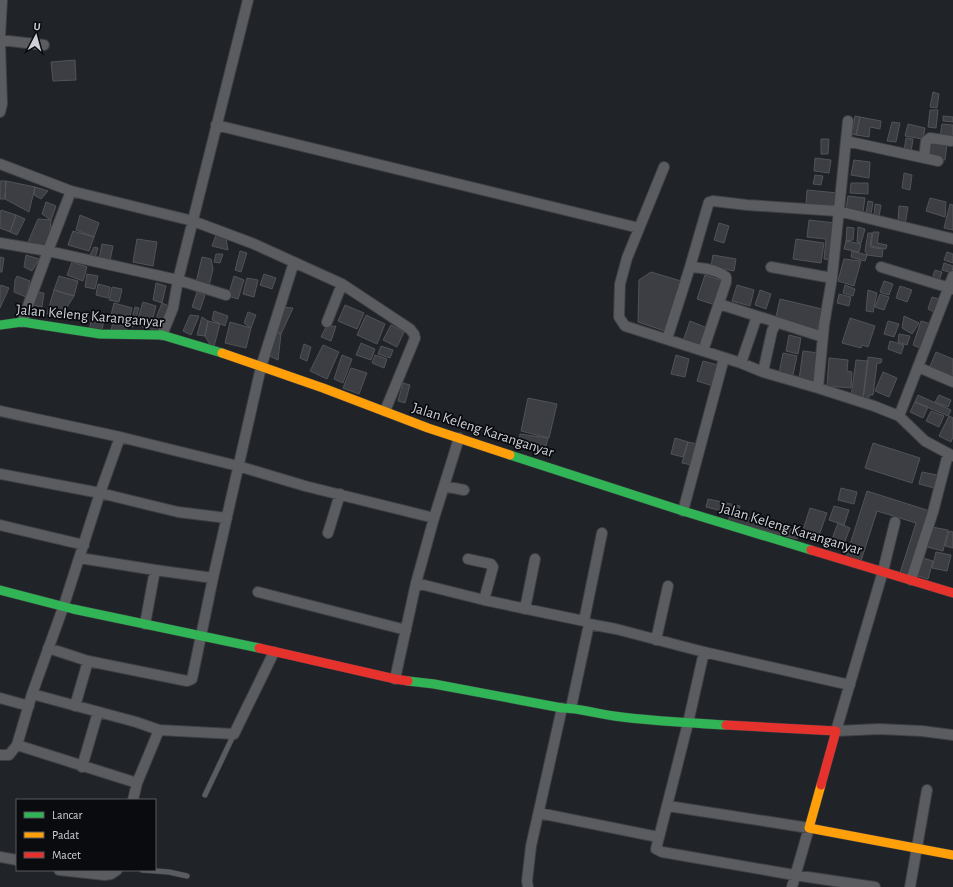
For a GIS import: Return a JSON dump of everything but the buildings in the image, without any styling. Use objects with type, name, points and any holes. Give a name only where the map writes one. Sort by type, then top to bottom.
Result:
[{"type":"street","points":[[1,106],[0,40],[2,0]]},
{"type":"street","points":[[162,335],[173,308],[178,280],[248,0]]},
{"type":"street","points":[[0,40],[44,45]]},
{"type":"street","points":[[818,388],[824,338],[824,325],[832,278],[848,121]]},
{"type":"street","points":[[216,125],[639,228]]},
{"type":"street","points":[[924,158],[926,141],[930,138],[952,141]]},
{"type":"street","points":[[846,142],[938,161]]},
{"type":"street","points":[[0,164],[71,191],[193,221],[254,244],[342,284],[410,329],[414,334],[415,338],[385,412]]},
{"type":"street","points":[[664,167],[626,258],[620,284],[619,317],[625,326],[741,363],[763,372],[874,406],[899,416],[925,441],[950,455],[911,580]]},
{"type":"street","points":[[22,322],[71,191]]},
{"type":"street","points":[[667,339],[708,205],[711,201],[838,211],[953,239]]},
{"type":"street","points":[[0,243],[48,251],[178,280],[226,296]]},
{"type":"street","points":[[48,648],[88,661],[187,680],[191,680],[193,677],[200,635],[261,367],[294,262]]},
{"type":"street","points":[[690,267],[722,273],[726,277],[726,285],[703,351]]},
{"type":"street","points":[[771,267],[832,278]]},
{"type":"street","points":[[881,267],[951,288]]},
{"type":"street","points":[[899,416],[951,288],[953,276]]},
{"type":"street","points":[[327,322],[342,284]]},
{"type":"street","points":[[719,304],[824,338]]},
{"type":"street","points":[[741,363],[757,316]]},
{"type":"street","name":"Jalan Keleng Karanganyar","points":[[1,324],[22,322],[100,334],[162,335],[198,345],[323,388],[428,428],[683,511],[883,571],[894,576],[953,594]]},
{"type":"street","points":[[763,372],[772,331],[776,323]]},
{"type":"street","points":[[683,511],[724,358]]},
{"type":"street","points":[[918,367],[953,382]]},
{"type":"street","points":[[0,411],[120,437],[238,466],[434,518]]},
{"type":"street","points":[[0,756],[9,754],[17,745],[32,694],[64,605],[100,493],[120,437]]},
{"type":"street","points":[[395,679],[416,583],[434,518],[459,438]]},
{"type":"street","points":[[0,474],[100,493],[178,512],[227,518]]},
{"type":"street","points":[[444,486],[464,490]]},
{"type":"street","points":[[328,534],[340,494]]},
{"type":"street","points":[[792,887],[794,875],[883,571],[895,522]]},
{"type":"street","points":[[0,525],[84,545]]},
{"type":"street","points":[[528,887],[530,846],[567,708],[587,622],[602,534]]},
{"type":"street","points":[[80,558],[213,578]]},
{"type":"street","points":[[468,559],[491,564],[493,566],[484,600]]},
{"type":"street","points":[[525,609],[535,559]]},
{"type":"street","points":[[146,624],[155,570]]},
{"type":"street","points":[[416,583],[484,600],[616,628],[704,652],[850,685]]},
{"type":"street","points":[[656,640],[668,586]]},
{"type":"street","points":[[0,590],[64,605],[73,609],[200,635],[395,679],[434,684],[614,716],[688,723],[836,730],[922,731],[953,735]]},
{"type":"street","points":[[258,592],[406,630]]},
{"type":"street","points":[[32,694],[151,726],[159,730],[234,734],[274,652]]},
{"type":"street","points":[[704,652],[668,806],[656,849],[662,852],[794,875],[875,887]]},
{"type":"street","points":[[75,706],[88,661]]},
{"type":"street","points":[[0,698],[29,706]]},
{"type":"street","points":[[82,767],[98,712]]},
{"type":"street","points":[[133,799],[137,783],[159,730]]},
{"type":"street","points":[[17,745],[82,767],[137,783]]},
{"type":"street","points":[[910,887],[927,790]]},
{"type":"street","points":[[668,806],[809,828],[953,855]]},
{"type":"street","points":[[539,813],[658,838]]},
{"type":"street","points":[[0,857],[16,860]]},
{"type":"street","points":[[68,871],[105,875],[111,874],[116,871]]},
{"type":"lane","points":[[205,796],[234,734]]},
{"type":"lane","points":[[156,871],[187,876]]},
{"type":"traffic: fast","points":[[0,325],[22,322],[100,334],[162,335],[222,353]]},
{"type":"traffic: fast","points":[[510,455],[683,511],[811,550]]},
{"type":"traffic: fast","points":[[0,590],[73,609],[259,648]]},
{"type":"traffic: fast","points":[[408,681],[434,684],[562,708],[614,716],[656,721],[726,725]]},
{"type":"traffic: slow","points":[[222,353],[323,388],[428,428],[510,455]]},
{"type":"traffic: slow","points":[[821,785],[809,828],[953,855]]},
{"type":"traffic: jam","points":[[811,550],[953,593]]},
{"type":"traffic: jam","points":[[259,648],[408,681]]},
{"type":"traffic: jam","points":[[726,725],[836,731],[821,785]]}]
